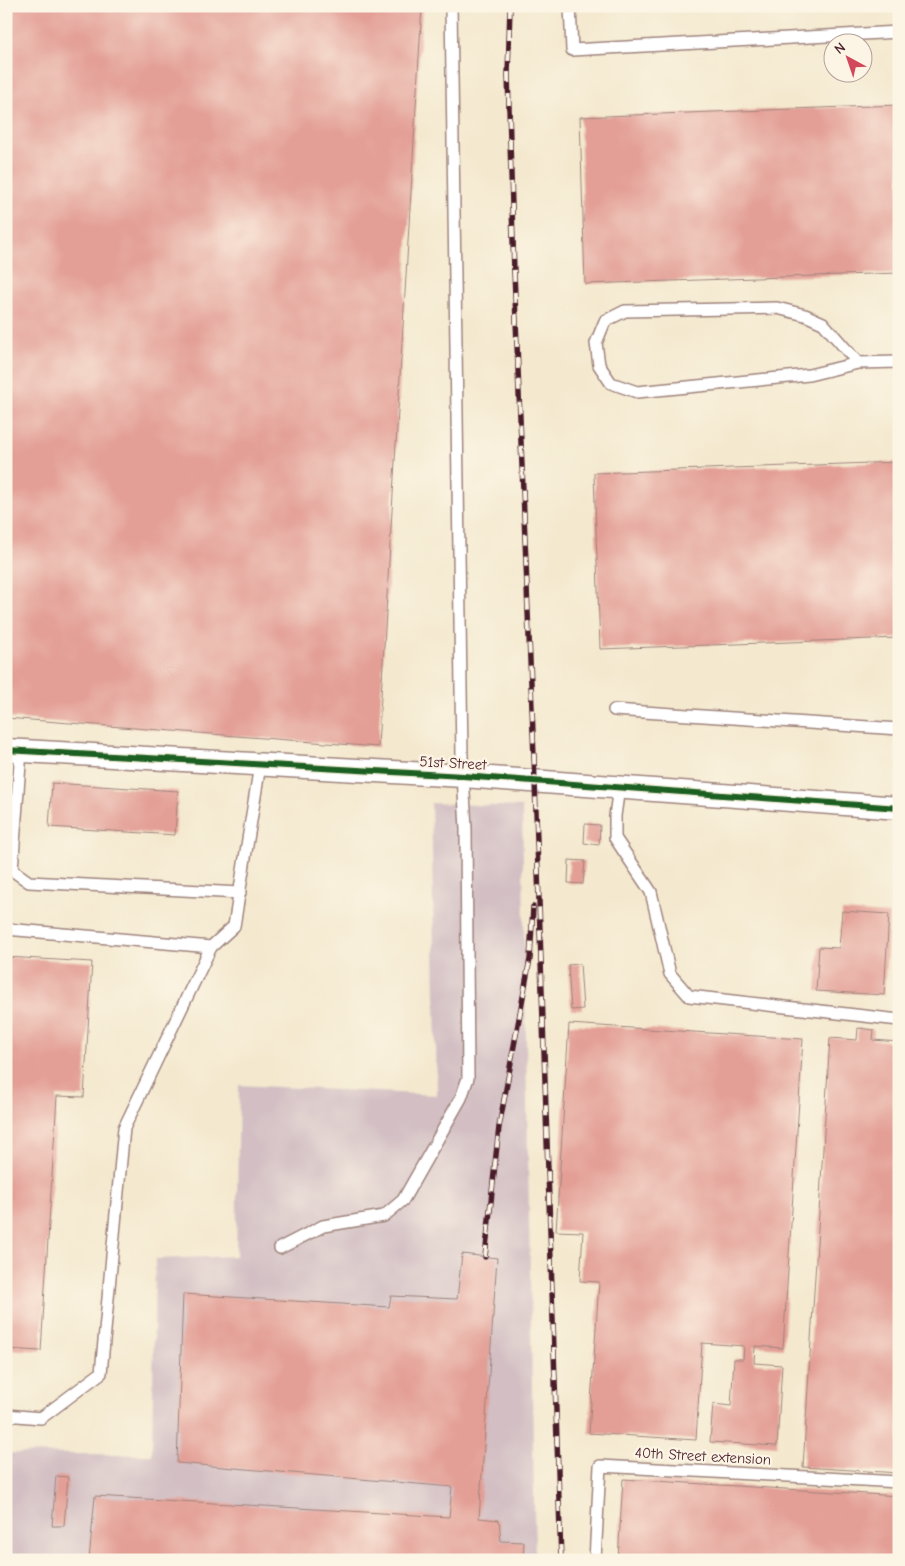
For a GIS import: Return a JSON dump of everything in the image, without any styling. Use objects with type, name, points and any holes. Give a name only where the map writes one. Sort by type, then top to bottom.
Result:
[{"type":"street","name":"51st Street","points":[[14,751],[463,776],[899,808]]},
{"type":"lane","points":[[280,1248],[323,1226],[384,1216],[402,1200],[461,1098],[468,1078],[466,829],[463,776],[451,6]]},
{"type":"lane","points":[[570,6],[572,50],[899,32]]},
{"type":"lane","points":[[858,363],[823,323],[804,315],[777,308],[625,311],[605,321],[596,343],[599,365],[611,383],[637,392],[809,375],[858,363],[899,362]]},
{"type":"lane","points":[[614,710],[899,729]]},
{"type":"lane","points":[[14,751],[12,870],[29,882],[240,893]]},
{"type":"lane","points":[[6,1415],[41,1418],[101,1373],[124,1128],[211,947],[234,926],[260,765]]},
{"type":"lane","points":[[619,787],[615,816],[615,838],[651,892],[670,974],[689,996],[899,1020]]},
{"type":"lane","points":[[6,929],[211,947]]},
{"type":"lane","name":"40th Street extension","points":[[595,1560],[600,1466],[899,1482]]},
{"type":"shaded area","points":[[431,803],[522,807],[535,1560],[6,1560],[6,1453],[152,1455],[155,1259],[236,1256],[239,1085],[437,1095]]},
{"type":"building","points":[[6,6],[422,6],[378,747],[6,718]]},
{"type":"building","points":[[899,105],[899,273],[585,284],[580,117]]},
{"type":"building","points":[[899,462],[899,638],[600,649],[594,473]]},
{"type":"building","points":[[52,783],[178,791],[175,835],[49,827]]},
{"type":"building","points":[[585,824],[600,825],[599,845],[584,843]]},
{"type":"building","points":[[569,860],[585,861],[583,884],[568,883]]},
{"type":"building","points":[[842,911],[889,914],[884,995],[816,991],[819,947],[839,948]]},
{"type":"building","points":[[6,957],[92,962],[84,1097],[57,1096],[41,1351],[6,1349]]},
{"type":"building","points":[[580,964],[583,1009],[571,1010],[568,965]]},
{"type":"building","points":[[569,1024],[803,1039],[783,1348],[755,1346],[754,1363],[782,1365],[777,1446],[710,1442],[713,1404],[731,1406],[734,1359],[743,1359],[744,1346],[702,1343],[696,1440],[589,1433],[599,1282],[580,1281],[583,1232],[556,1231]]},
{"type":"building","points":[[858,1028],[874,1030],[873,1040],[899,1042],[899,1473],[803,1467],[830,1038],[857,1040]]},
{"type":"building","points":[[462,1254],[497,1258],[479,1518],[499,1520],[501,1541],[524,1542],[523,1560],[89,1560],[95,1496],[449,1517],[452,1487],[177,1463],[183,1294],[389,1307],[391,1296],[457,1299]]},
{"type":"building","points":[[56,1476],[68,1477],[64,1526],[52,1526]]},
{"type":"building","points":[[623,1479],[899,1496],[899,1560],[618,1560]]},
{"type":"railway","points":[[510,6],[508,75],[514,272],[535,781],[561,1560]]},
{"type":"railway","points":[[485,1257],[499,1127],[530,959],[533,907]]},
{"type":"cycle path","points":[[6,750],[463,776],[899,808]]}]
